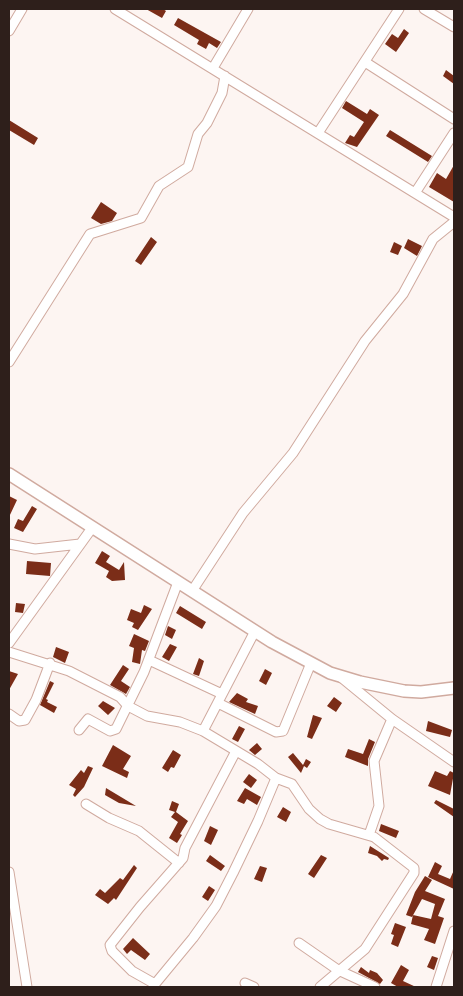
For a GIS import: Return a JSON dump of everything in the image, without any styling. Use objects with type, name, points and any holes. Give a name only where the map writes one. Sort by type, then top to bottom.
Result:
[{"type":"street","points":[[9,31],[22,9]]},
{"type":"street","points":[[115,9],[454,217]]},
{"type":"street","points":[[212,68],[248,9]]},
{"type":"street","points":[[318,133],[399,9]]},
{"type":"street","points":[[424,9],[436,12],[454,27]]},
{"type":"street","points":[[364,62],[454,119]]},
{"type":"street","points":[[9,362],[90,234],[141,218],[160,186],[188,167],[198,134],[207,123],[222,93],[225,76]]},
{"type":"street","points":[[415,193],[454,133]]},
{"type":"street","points":[[192,591],[242,513],[293,453],[365,341],[402,294],[433,239],[454,222]]},
{"type":"street","points":[[9,474],[255,631],[342,678],[392,719],[454,762]]},
{"type":"street","points":[[9,643],[92,528]]},
{"type":"street","points":[[9,544],[35,549],[80,544]]},
{"type":"street","points":[[79,730],[88,719],[113,732],[128,706],[149,660],[178,582]]},
{"type":"street","points":[[202,730],[255,631]]},
{"type":"street","points":[[9,652],[50,663],[111,692],[128,706],[147,716],[180,722],[202,730],[236,750],[276,778],[292,784],[309,809],[320,819],[329,824],[378,839],[414,868],[414,873],[365,949],[320,987]]},
{"type":"street","points":[[149,660],[222,694]]},
{"type":"street","points":[[9,714],[20,721],[25,720],[36,700],[50,663]]},
{"type":"street","points":[[218,703],[276,732],[283,732],[312,663]]},
{"type":"street","points":[[342,678],[404,691],[421,692],[454,688]]},
{"type":"street","points":[[369,835],[379,806],[374,761],[392,719]]},
{"type":"street","points":[[236,750],[179,863],[140,907],[110,946],[112,951],[132,971],[152,984],[158,982],[193,938],[216,906],[258,821],[276,778]]},
{"type":"street","points":[[86,804],[109,818],[139,831],[179,863]]},
{"type":"street","points":[[9,872],[27,987]]},
{"type":"street","points":[[436,987],[454,931]]},
{"type":"street","points":[[298,943],[338,970],[375,987]]},
{"type":"street","points":[[245,982],[254,987]]},
{"type":"building","points":[[146,9],[163,9],[166,11],[162,18]]},
{"type":"building","points":[[178,18],[221,42],[217,48],[209,43],[206,49],[197,44],[199,40],[174,25]]},
{"type":"building","points":[[404,29],[409,33],[396,52],[385,44],[392,34],[398,38]]},
{"type":"building","points":[[446,70],[454,76],[454,84],[443,76]]},
{"type":"building","points":[[346,101],[367,114],[370,109],[379,115],[357,147],[345,143],[350,135],[354,137],[364,122],[342,108]]},
{"type":"building","points":[[9,120],[38,138],[34,145],[9,130]]},
{"type":"building","points":[[390,130],[432,156],[428,162],[386,136]]},
{"type":"building","points":[[454,165],[454,202],[429,187],[437,173],[446,179]]},
{"type":"building","points":[[101,202],[117,213],[112,221],[101,224],[91,218]]},
{"type":"building","points":[[151,237],[157,242],[141,265],[135,261]]},
{"type":"building","points":[[408,239],[422,246],[417,256],[404,248]]},
{"type":"building","points":[[394,242],[402,246],[398,255],[390,252]]},
{"type":"building","points":[[9,496],[17,500],[9,517]]},
{"type":"building","points":[[32,506],[37,509],[23,532],[14,528],[18,519],[23,521]]},
{"type":"building","points":[[102,551],[110,556],[106,562],[119,570],[124,562],[125,580],[112,581],[106,577],[109,571],[95,563]]},
{"type":"building","points":[[27,561],[51,563],[50,576],[26,574]]},
{"type":"building","points":[[16,603],[25,604],[23,613],[15,612]]},
{"type":"building","points":[[144,605],[152,609],[138,630],[132,627],[134,623],[127,620],[131,609],[141,613]]},
{"type":"building","points":[[180,606],[206,622],[202,629],[176,613]]},
{"type":"building","points":[[168,626],[176,630],[172,639],[165,635]]},
{"type":"building","points":[[134,634],[149,641],[145,651],[142,650],[140,664],[132,662],[134,648],[129,646]]},
{"type":"building","points":[[170,644],[177,647],[169,661],[162,657]]},
{"type":"building","points":[[56,647],[69,652],[65,663],[53,657]]},
{"type":"building","points":[[199,658],[204,661],[199,676],[193,674]]},
{"type":"building","points":[[123,665],[129,669],[121,681],[130,687],[126,694],[110,685]]},
{"type":"building","points":[[265,669],[272,673],[266,685],[259,681]]},
{"type":"building","points":[[9,671],[18,674],[9,690]]},
{"type":"building","points":[[50,681],[54,683],[46,699],[48,700],[47,702],[57,707],[54,713],[40,705]]},
{"type":"building","points":[[237,693],[248,699],[246,702],[258,706],[255,714],[229,702]]},
{"type":"building","points":[[334,697],[342,703],[336,712],[327,706]]},
{"type":"building","points":[[103,701],[115,708],[108,715],[98,706]]},
{"type":"building","points":[[313,715],[322,718],[312,739],[307,737]]},
{"type":"building","points":[[428,721],[452,730],[450,737],[426,731]]},
{"type":"building","points":[[239,726],[245,729],[238,742],[232,739]]},
{"type":"building","points":[[369,739],[375,742],[368,759],[368,766],[345,757],[348,749],[363,754]]},
{"type":"building","points":[[257,743],[262,749],[255,755],[249,750]]},
{"type":"building","points":[[113,745],[131,756],[123,769],[129,772],[127,778],[102,766]]},
{"type":"building","points":[[173,750],[181,755],[174,768],[171,767],[168,772],[162,768]]},
{"type":"building","points":[[293,753],[303,765],[306,759],[311,762],[307,768],[304,766],[301,773],[288,757]]},
{"type":"building","points":[[88,766],[93,768],[84,787],[75,797],[73,795],[76,789],[69,785],[81,770],[84,773]]},
{"type":"building","points":[[435,771],[447,776],[450,771],[454,773],[450,795],[428,786]]},
{"type":"building","points":[[249,774],[257,780],[251,788],[243,782]]},
{"type":"building","points":[[106,788],[136,806],[119,803],[105,795]]},
{"type":"building","points":[[245,788],[261,797],[257,805],[247,799],[244,804],[237,801]]},
{"type":"building","points":[[436,800],[454,809],[454,817],[434,803]]},
{"type":"building","points":[[172,801],[179,804],[176,812],[188,821],[177,843],[169,838],[178,822],[171,817],[175,812],[169,810]]},
{"type":"building","points":[[283,807],[291,812],[286,822],[277,817]]},
{"type":"building","points":[[381,824],[399,831],[396,838],[379,831]]},
{"type":"building","points":[[210,826],[218,830],[211,845],[204,841]]},
{"type":"building","points":[[370,846],[389,858],[388,860],[384,859],[382,861],[377,856],[368,853]]},
{"type":"building","points":[[210,855],[225,866],[221,871],[206,861]]},
{"type":"building","points":[[321,855],[327,858],[314,878],[308,874]]},
{"type":"building","points":[[435,862],[442,866],[438,874],[450,879],[454,870],[454,889],[428,877]]},
{"type":"building","points":[[134,865],[137,868],[116,900],[114,898],[108,904],[95,895],[100,889],[105,893],[120,878],[123,880]]},
{"type":"building","points":[[260,866],[267,868],[262,882],[254,879]]},
{"type":"building","points":[[425,876],[432,880],[425,891],[445,899],[438,916],[444,918],[435,944],[424,940],[429,929],[411,924],[413,915],[412,917],[406,915],[415,892]],"holes":[[[422,899],[435,904],[431,919],[413,915]]]},
{"type":"building","points":[[209,886],[215,890],[208,901],[202,897]]},
{"type":"building","points":[[395,923],[406,927],[398,947],[391,944],[394,935],[391,934]]},
{"type":"building","points":[[133,938],[150,954],[145,960],[131,950],[127,954],[123,949]]},
{"type":"building","points":[[432,956],[438,958],[434,970],[427,967]]},
{"type":"building","points":[[401,965],[409,970],[403,981],[416,987],[398,987],[391,983]]},
{"type":"building","points":[[361,967],[369,973],[370,970],[377,973],[383,980],[380,984],[358,972]]}]
